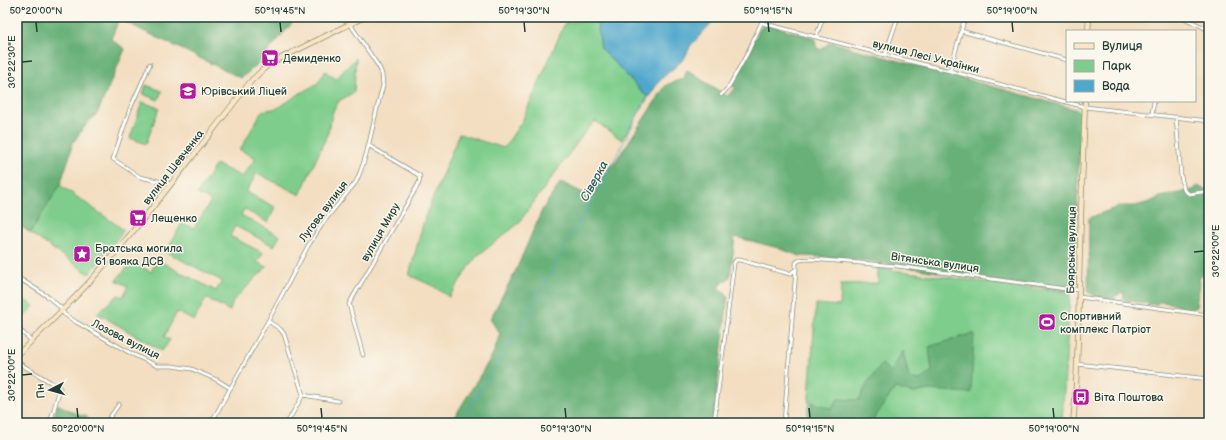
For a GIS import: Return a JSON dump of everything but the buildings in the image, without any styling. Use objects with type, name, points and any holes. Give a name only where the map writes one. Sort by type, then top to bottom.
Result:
[{"type":"street","name":"вулиця Шевченка","points":[[17,356],[31,340],[62,311],[126,240],[251,81],[269,64],[364,17]]},
{"type":"street","points":[[722,95],[728,88],[747,54],[764,17]]},
{"type":"street","points":[[816,37],[823,17]]},
{"type":"street","points":[[885,55],[898,17]]},
{"type":"street","points":[[950,71],[965,17]]},
{"type":"street","points":[[1088,30],[1089,17]]},
{"type":"street","points":[[1182,17],[1209,30]]},
{"type":"street","name":"вулиця Лесі Українки","points":[[762,23],[1066,102]]},
{"type":"street","name":"Лугова вулиця","points":[[211,423],[308,246],[325,220],[356,182],[368,145],[383,86],[383,80],[379,67],[350,24]]},
{"type":"street","points":[[961,31],[1066,60]]},
{"type":"street","points":[[150,64],[130,109],[113,159],[140,177],[171,184]]},
{"type":"street","name":"вулиця Лесі Українки","points":[[1066,102],[1085,107],[1209,121]]},
{"type":"street","name":"Боярська вулиця","points":[[1073,423],[1077,364],[1085,102]]},
{"type":"street","points":[[1152,114],[1154,102]]},
{"type":"street","points":[[1176,117],[1184,190],[1189,194],[1209,191]]},
{"type":"street","name":"вулиця Миру","points":[[363,355],[349,304],[420,183],[420,176],[368,145]]},
{"type":"street","name":"Вітянська вулиця","points":[[714,423],[734,264],[736,260],[790,274],[796,269],[796,263],[800,260],[897,266],[1079,290]]},
{"type":"street","points":[[784,423],[796,269]]},
{"type":"street","name":"Лозова вулиця","points":[[17,277],[48,296],[61,308],[64,314],[132,354],[157,366],[172,366],[192,369],[217,380],[230,388]]},
{"type":"street","points":[[1079,297],[1209,315]]},
{"type":"street","points":[[268,321],[280,328],[284,334],[303,395],[288,423]]},
{"type":"street","points":[[17,328],[31,340]]},
{"type":"street","points":[[17,362],[60,388],[50,423]]},
{"type":"street","points":[[1077,364],[1209,379]]},
{"type":"street","points":[[303,395],[338,401]]},
{"type":"street","points":[[106,423],[119,404]]},
{"type":"green space","points":[[17,17],[297,17],[257,65],[241,78],[119,19],[111,39],[125,49],[97,114],[88,122],[72,144],[60,185],[30,233],[17,223]]},
{"type":"green space","points":[[587,20],[597,23],[601,48],[648,98],[622,140],[595,121],[582,136],[518,224],[476,257],[449,297],[433,286],[409,275],[425,217],[459,134],[504,148],[522,121],[565,23]]},
{"type":"green space","points":[[767,24],[815,38],[816,47],[821,50],[830,42],[1075,109],[1081,113],[1074,287],[1067,291],[869,261],[800,256],[775,247],[735,237],[730,277],[718,287],[728,296],[713,423],[451,423],[493,354],[500,334],[490,319],[516,270],[542,210],[561,182],[589,196],[609,167],[616,161],[666,85],[684,78],[687,70],[727,96],[736,88],[732,86],[760,28]]},
{"type":"green space","points":[[356,58],[354,92],[339,101],[333,111],[328,133],[300,195],[257,173],[246,192],[275,207],[268,223],[244,209],[241,215],[280,236],[274,246],[235,226],[230,236],[263,253],[257,262],[267,267],[233,301],[230,311],[206,298],[194,321],[177,312],[164,337],[170,340],[162,351],[97,313],[118,295],[123,297],[128,286],[116,280],[132,262],[151,272],[157,260],[216,291],[222,281],[166,252],[182,223],[194,228],[211,201],[197,194],[216,164],[242,177],[256,158],[240,150],[262,111],[278,108],[318,83],[325,71],[336,79]]},
{"type":"green space","points":[[146,85],[162,91],[158,100],[143,94]]},
{"type":"green space","points":[[142,102],[159,108],[146,144],[130,138]]},
{"type":"green space","points":[[60,185],[124,230],[89,274],[30,233]]},
{"type":"green space","points":[[1198,186],[1205,190],[1209,190],[1209,274],[1200,275],[1196,308],[1186,308],[1164,302],[1159,302],[1156,305],[1123,300],[1124,293],[1122,292],[1114,299],[1096,297],[1088,292],[1089,218],[1120,206],[1135,206],[1150,202],[1160,197],[1193,190]]},
{"type":"green space","points":[[878,268],[1070,293],[1062,423],[807,423],[816,304],[840,306],[841,284],[878,283]]},
{"type":"green space","points":[[17,295],[34,306],[17,324]]},
{"type":"green space","points":[[974,333],[971,393],[930,390],[913,393],[895,388],[871,423],[810,423],[812,402],[832,409],[838,399],[859,400],[868,382],[882,364],[891,372],[903,351],[909,378],[920,380],[932,371],[929,347]]},
{"type":"green space","points":[[57,404],[81,416],[84,415],[91,423],[53,423]]},
{"type":"water","points":[[588,17],[717,17],[691,45],[684,59],[661,79],[648,98],[601,48],[597,23],[587,20]]},
{"type":"waterway","name":"Сіверка","points":[[506,350],[523,324],[566,244],[598,192],[647,97]]},
{"type":"waterway","name":"Сіверка","points":[[460,423],[503,355]]},
{"type":"place","name":"Демиденко","points":[[270,58]]},
{"type":"place","name":"Юрівський Ліцей","points":[[188,91]]},
{"type":"place","name":"Лещенко","points":[[138,218]]},
{"type":"place","name":"Братська могила 61 вояка ДСВ","points":[[82,254]]},
{"type":"place","name":"Спортивний комплекс Патріот","points":[[1047,322]]},
{"type":"place","name":"Віта Поштова","points":[[1081,397]]}]
